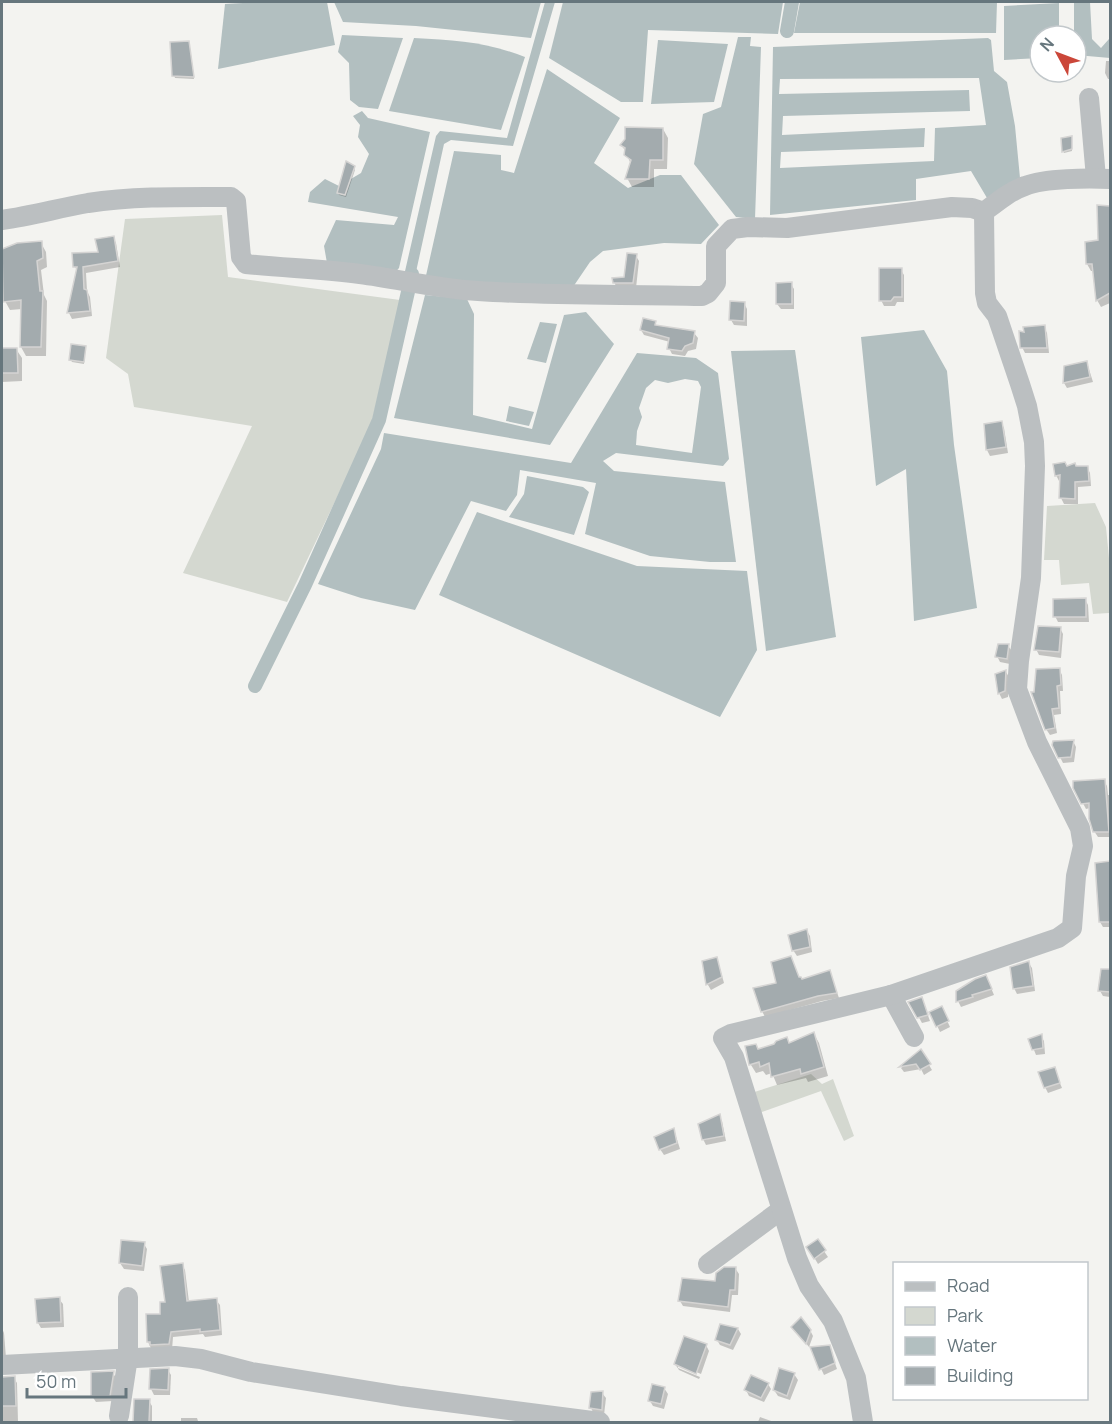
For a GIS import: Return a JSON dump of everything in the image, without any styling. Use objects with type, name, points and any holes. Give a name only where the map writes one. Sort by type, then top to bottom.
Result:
[{"type":"street","points":[[984,212],[1004,196],[1026,185],[1103,179],[1089,98]]},
{"type":"street","points":[[2,220],[37,215],[88,203],[150,197],[231,197],[236,201],[241,257],[246,264],[360,274],[476,291],[702,296],[708,293],[716,283],[716,246],[732,229],[787,228],[952,207],[972,208],[984,212]]},
{"type":"street","points":[[863,1422],[856,1378],[833,1321],[809,1286],[797,1258],[734,1057],[723,1038],[730,1034],[891,995],[1065,934],[1073,922],[1076,876],[1083,846],[1080,828],[1037,742],[1026,707],[1017,689],[1018,661],[1031,578],[1034,442],[1020,384],[997,316],[987,303],[984,212]]},
{"type":"street","points":[[891,995],[914,1037]]},
{"type":"street","points":[[708,1264],[781,1210]]},
{"type":"street","points":[[119,1416],[128,1357],[128,1297]]},
{"type":"street","points":[[2,1365],[175,1356],[201,1359],[251,1372],[400,1396],[600,1422]]},
{"type":"green space","points":[[222,215],[228,277],[400,300],[371,426],[287,602],[183,573],[252,426],[134,407],[128,374],[106,358],[125,219]]},
{"type":"green space","points":[[1095,503],[1106,527],[1109,558],[1109,613],[1093,614],[1089,583],[1061,585],[1059,560],[1044,560],[1047,506]]},
{"type":"green space","points":[[811,1074],[822,1084],[833,1079],[854,1136],[844,1141],[821,1091],[756,1114],[748,1094]]},
{"type":"water","points":[[327,2],[335,45],[218,69],[225,4]]},
{"type":"water","points":[[334,2],[541,2],[531,38],[416,26],[343,22]]},
{"type":"water","points":[[545,2],[555,2],[513,146],[451,140],[444,144],[414,281],[403,280],[436,136],[440,131],[507,138]]},
{"type":"water","points":[[563,2],[783,2],[778,34],[648,30],[643,102],[621,102],[549,58]]},
{"type":"water","points":[[800,2],[997,2],[996,33],[794,33]]},
{"type":"water","points":[[1074,2],[1090,2],[1092,39],[1101,48],[1109,39],[1110,2],[1110,58],[1088,56],[1088,24],[1074,24]]},
{"type":"water","points":[[1059,3],[1059,24],[1028,24],[1028,59],[1004,60],[1004,6]]},
{"type":"water","points":[[342,35],[403,38],[378,109],[359,107],[350,100],[349,63],[338,52]]},
{"type":"water","points":[[738,37],[751,37],[750,46],[761,47],[755,219],[736,217],[694,164],[703,114],[721,107]]},
{"type":"water","points":[[414,38],[471,43],[525,57],[501,130],[389,111]]},
{"type":"water","points":[[988,38],[991,40],[994,71],[1007,82],[1015,126],[1020,178],[987,198],[971,171],[916,179],[916,200],[770,215],[773,47]],"holes":[[[979,78],[986,125],[935,128],[934,161],[780,168],[781,152],[924,147],[925,128],[782,135],[783,116],[970,111],[969,90],[779,94],[780,79]]]},
{"type":"water","points":[[658,40],[728,44],[714,102],[651,104]]},
{"type":"water","points":[[547,69],[620,118],[594,163],[628,188],[660,175],[681,175],[719,225],[701,244],[664,243],[603,251],[590,262],[573,287],[425,280],[454,151],[501,155],[501,170],[514,173]]},
{"type":"water","points":[[362,111],[368,118],[430,132],[399,268],[392,276],[327,263],[324,246],[336,220],[394,225],[398,217],[308,202],[310,192],[325,179],[339,186],[361,173],[369,154],[358,137],[360,125],[353,116]]},
{"type":"water","points":[[425,295],[467,299],[474,314],[473,415],[532,429],[564,315],[586,312],[614,344],[550,445],[394,418]]},
{"type":"water","points":[[540,322],[557,324],[546,363],[527,359]]},
{"type":"water","points":[[924,330],[947,371],[954,445],[977,608],[914,621],[906,469],[876,486],[861,337]]},
{"type":"water","points":[[795,350],[836,637],[766,651],[731,351]]},
{"type":"water","points":[[637,353],[696,358],[718,373],[729,459],[723,466],[616,453],[603,461],[614,471],[725,482],[736,562],[710,562],[650,556],[585,534],[596,483],[520,470],[517,495],[506,511],[471,501],[415,610],[361,598],[318,584],[381,449],[384,433],[571,463]],"holes":[[[685,379],[698,381],[701,387],[692,453],[636,445],[637,431],[642,417],[639,408],[646,388],[655,380],[668,383]]]},
{"type":"water","points":[[509,406],[534,412],[529,426],[506,421]]},
{"type":"water","points":[[527,476],[583,487],[589,492],[574,535],[509,517],[524,494]]},
{"type":"water","points":[[477,512],[637,566],[747,571],[757,650],[720,717],[439,595]]},
{"type":"building","points":[[189,41],[194,77],[172,76],[170,42]]},
{"type":"building","points":[[625,127],[663,128],[663,160],[650,160],[649,179],[625,179],[631,160],[624,155],[625,148],[620,145],[625,139]]},
{"type":"building","points":[[1072,136],[1072,149],[1062,152],[1061,138]]},
{"type":"building","points":[[346,161],[355,166],[345,195],[337,193]]},
{"type":"building","points":[[1097,205],[1110,206],[1110,293],[1096,301],[1092,264],[1086,264],[1085,242],[1098,240]]},
{"type":"building","points":[[114,236],[118,261],[83,267],[84,289],[87,290],[90,311],[67,313],[77,267],[73,267],[72,253],[98,252],[95,239]]},
{"type":"building","points":[[42,241],[43,258],[37,261],[40,291],[43,291],[41,347],[20,347],[21,300],[3,302],[2,249],[17,243]]},
{"type":"building","points":[[627,253],[637,254],[633,283],[613,283],[612,278],[624,277]]},
{"type":"building","points":[[879,268],[902,268],[902,297],[894,297],[891,301],[879,301]]},
{"type":"building","points":[[792,282],[792,304],[776,304],[776,283]]},
{"type":"building","points":[[730,301],[745,302],[744,321],[729,320]]},
{"type":"building","points":[[643,318],[656,321],[655,325],[695,331],[693,343],[685,346],[682,351],[667,349],[669,338],[640,330]]},
{"type":"building","points":[[1045,325],[1047,348],[1020,348],[1019,331],[1024,332],[1023,327]]},
{"type":"building","points":[[71,344],[86,346],[84,362],[69,360]]},
{"type":"building","points":[[2,348],[17,348],[18,373],[2,373]]},
{"type":"building","points":[[1087,361],[1090,377],[1063,383],[1064,366]]},
{"type":"building","points":[[1002,421],[1006,447],[986,450],[984,424]]},
{"type":"building","points":[[1065,462],[1067,466],[1075,463],[1076,466],[1088,466],[1089,481],[1075,482],[1075,499],[1059,498],[1060,475],[1055,476],[1053,464]]},
{"type":"building","points":[[1086,598],[1086,617],[1053,617],[1053,599]]},
{"type":"building","points":[[1038,626],[1061,627],[1059,652],[1034,650]]},
{"type":"building","points":[[998,644],[1009,644],[1007,659],[995,657]]},
{"type":"building","points":[[1060,668],[1061,685],[1057,686],[1059,708],[1052,709],[1055,728],[1045,730],[1031,692],[1034,692],[1036,669]]},
{"type":"building","points":[[1006,670],[1005,691],[998,694],[995,674]]},
{"type":"building","points":[[1074,740],[1071,757],[1058,758],[1052,745],[1053,741]]},
{"type":"building","points":[[1105,779],[1109,832],[1093,832],[1089,819],[1089,803],[1081,804],[1073,788],[1073,781]]},
{"type":"building","points":[[1110,861],[1110,922],[1099,922],[1095,863]]},
{"type":"building","points":[[807,929],[810,947],[792,951],[788,935]]},
{"type":"building","points":[[791,956],[799,977],[802,979],[830,970],[837,993],[761,1012],[753,988],[776,983],[771,962]]},
{"type":"building","points":[[717,957],[722,977],[706,985],[702,961]]},
{"type":"building","points":[[1029,961],[1033,986],[1013,989],[1010,967]]},
{"type":"building","points":[[1101,969],[1110,969],[1110,992],[1098,991]]},
{"type":"building","points":[[986,975],[992,989],[956,1002],[956,991]]},
{"type":"building","points":[[922,997],[928,1015],[917,1018],[908,1002]]},
{"type":"building","points":[[942,1006],[949,1021],[936,1027],[929,1012]]},
{"type":"building","points":[[814,1032],[824,1067],[801,1074],[800,1069],[771,1077],[769,1063],[760,1067],[759,1062],[749,1065],[745,1046],[756,1044],[758,1049],[787,1037],[789,1043]]},
{"type":"building","points":[[1042,1034],[1043,1048],[1032,1050],[1028,1039]]},
{"type":"building","points":[[921,1049],[931,1064],[920,1070],[916,1064],[899,1067]]},
{"type":"building","points":[[1055,1067],[1060,1083],[1044,1088],[1038,1072]]},
{"type":"building","points":[[720,1114],[724,1136],[702,1140],[698,1124]]},
{"type":"building","points":[[674,1128],[677,1143],[659,1150],[654,1137]]},
{"type":"building","points":[[818,1239],[826,1250],[814,1259],[806,1247]]},
{"type":"building","points":[[121,1240],[145,1242],[142,1266],[119,1263]]},
{"type":"building","points":[[183,1263],[187,1301],[217,1298],[220,1330],[200,1332],[200,1329],[171,1332],[169,1344],[150,1345],[150,1342],[147,1342],[146,1314],[160,1314],[160,1302],[165,1302],[160,1266]]},
{"type":"building","points":[[724,1267],[736,1267],[735,1290],[730,1290],[728,1307],[678,1301],[682,1278],[715,1281],[716,1273]]},
{"type":"building","points":[[60,1297],[61,1322],[37,1323],[35,1299]]},
{"type":"building","points":[[801,1317],[811,1330],[806,1344],[791,1327]]},
{"type":"building","points":[[720,1324],[738,1328],[730,1345],[715,1340]]},
{"type":"building","points":[[684,1336],[707,1344],[696,1374],[674,1364]]},
{"type":"building","points":[[830,1345],[835,1363],[819,1370],[810,1347]]},
{"type":"building","points":[[169,1368],[168,1390],[149,1389],[150,1369]]},
{"type":"building","points":[[779,1368],[795,1373],[787,1396],[773,1390]]},
{"type":"building","points":[[114,1371],[110,1396],[91,1396],[91,1372]]},
{"type":"building","points":[[751,1375],[769,1383],[761,1398],[744,1390]]},
{"type":"building","points":[[15,1376],[16,1406],[2,1406],[2,1377]]},
{"type":"building","points":[[652,1384],[665,1387],[661,1404],[648,1401]]},
{"type":"building","points":[[603,1391],[602,1410],[589,1408],[591,1392]]},
{"type":"building","points":[[134,1399],[150,1399],[149,1422],[133,1422]]},
{"type":"waterway","points":[[787,31],[792,2]]},
{"type":"waterway","points":[[255,686],[305,585],[379,420],[412,274]]}]
